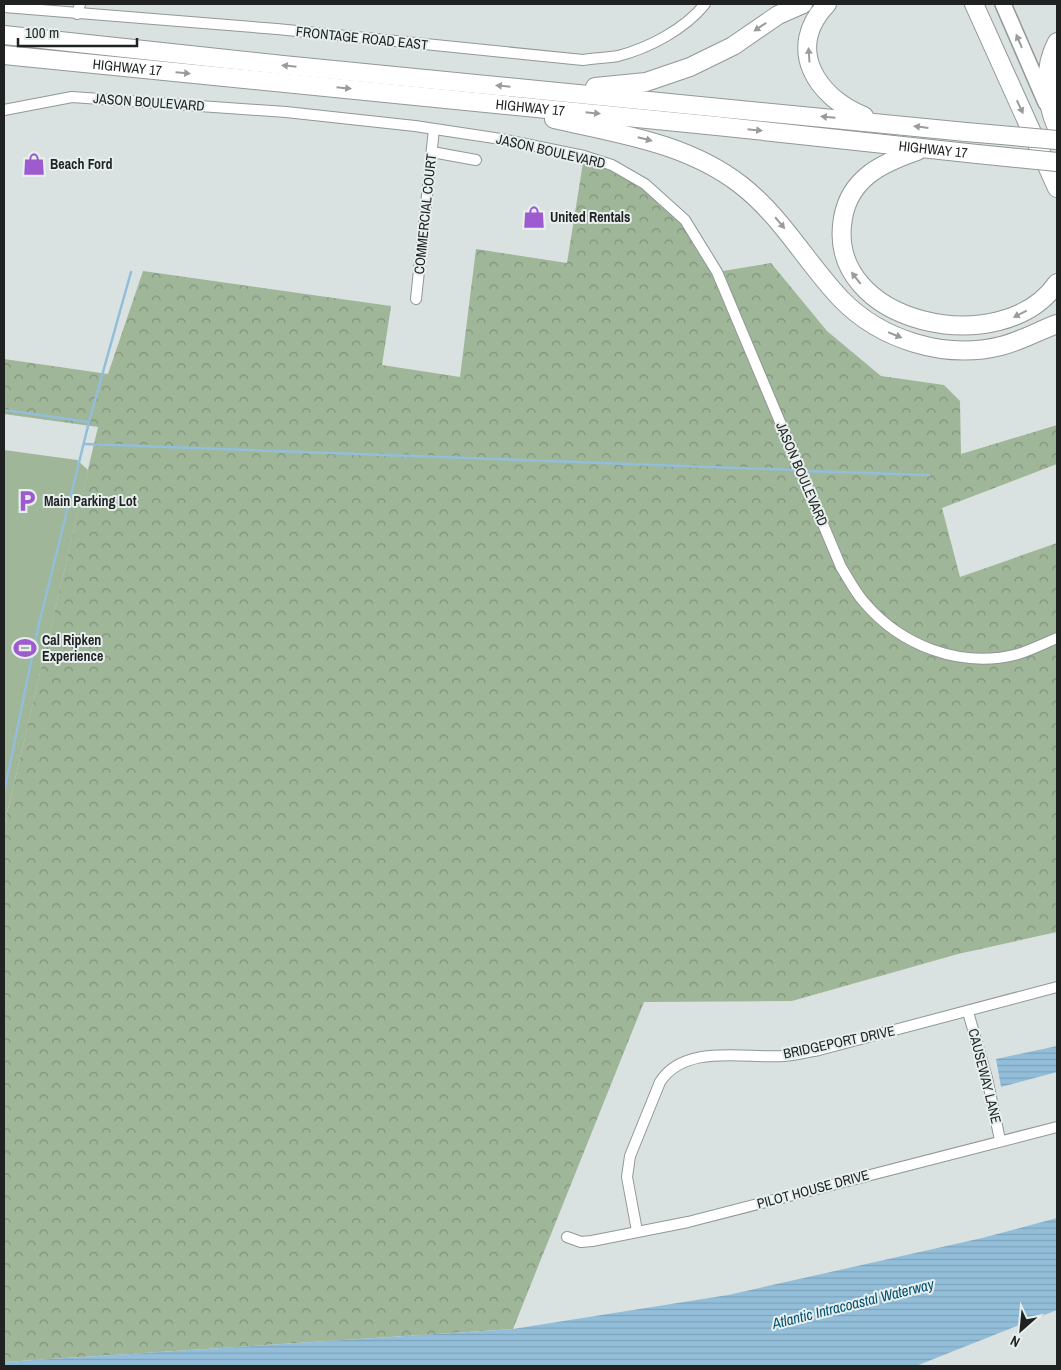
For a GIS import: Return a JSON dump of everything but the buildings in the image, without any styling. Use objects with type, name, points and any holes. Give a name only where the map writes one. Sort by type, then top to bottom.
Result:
[{"type":"highway","points":[[552,91],[646,82],[690,67],[732,46],[778,15],[803,4]]},
{"type":"highway","points":[[827,4],[812,24],[809,41],[809,54],[814,78],[836,102],[851,111],[876,121]]},
{"type":"highway","points":[[974,4],[1057,188]]},
{"type":"highway","name":"HIGHWAY 17","points":[[4,35],[1057,140]]},
{"type":"highway","points":[[1055,123],[1046,82],[1051,53],[1057,42]]},
{"type":"highway","name":"HIGHWAY 17","points":[[4,55],[1057,162]]},
{"type":"highway","points":[[495,104],[649,140],[711,164],[742,186],[774,215],[841,298],[858,315],[879,329],[902,338],[946,350],[983,349],[1032,336],[1057,324]]},
{"type":"highway","points":[[923,149],[892,159],[864,176],[851,192],[844,212],[840,234],[846,264],[866,290],[895,310],[911,316],[931,322],[972,325],[997,323],[1018,316],[1036,304],[1057,283]]},
{"type":"main road","points":[[1004,4],[1055,123]]},
{"type":"street","name":"FRONTAGE ROAD EAST","points":[[4,7],[79,9],[583,60],[618,56],[655,42],[688,22],[705,4]]},
{"type":"street","name":"JASON BOULEVARD","points":[[4,110],[72,97],[266,110],[434,129],[510,141],[584,156],[612,165],[645,184],[685,220],[717,272],[841,567],[863,602],[898,634],[931,650],[970,659],[1018,654],[1057,638]]},
{"type":"street","name":"COMMERCIAL COURT","points":[[416,299],[434,129]]},
{"type":"street","points":[[432,152],[476,160]]},
{"type":"street","name":"BRIDGEPORT DRIVE","points":[[637,1231],[627,1177],[630,1156],[660,1082],[666,1072],[676,1065],[701,1057],[786,1056],[819,1050],[1057,987]]},
{"type":"street","name":"CAUSEWAY LANE","points":[[968,1012],[987,1078],[1000,1140]]},
{"type":"street","name":"PILOT HOUSE DRIVE","points":[[567,1237],[586,1242],[688,1222],[1057,1126]]},
{"type":"green space","points":[[584,156],[612,165],[685,220],[717,272],[771,263],[827,331],[881,376],[944,385],[960,401],[961,454],[1057,425],[1057,464],[942,508],[960,577],[1057,543],[1057,932],[958,954],[792,1001],[644,1002],[513,1329],[4,1362],[4,826],[98,427],[4,414],[4,359],[108,374],[143,271],[391,306],[382,365],[460,377],[476,249],[567,263]]},
{"type":"green space","name":"Cal Ripken Experience","points":[[4,450],[77,460],[88,470],[4,826]]},
{"type":"water","points":[[1057,1046],[1057,1072],[1001,1087],[996,1059]]},
{"type":"water","name":"Atlantic Intracoastal Waterway","points":[[1057,1218],[1057,1310],[916,1366],[4,1366],[4,1362],[513,1329],[728,1295],[982,1238]]},
{"type":"waterway","points":[[4,793],[38,628],[89,422],[131,272]]},
{"type":"waterway","points":[[4,410],[89,422]]},
{"type":"waterway","points":[[84,444],[793,470]]},
{"type":"waterway","points":[[807,471],[929,475]]},
{"type":"place","name":"Beach Ford","points":[[34,164]]},
{"type":"place","name":"United Rentals","points":[[534,217]]},
{"type":"place","name":"Main Parking Lot","points":[[27,501]]},
{"type":"place","name":"Cal Ripken Experience","points":[[25,648]]}]
